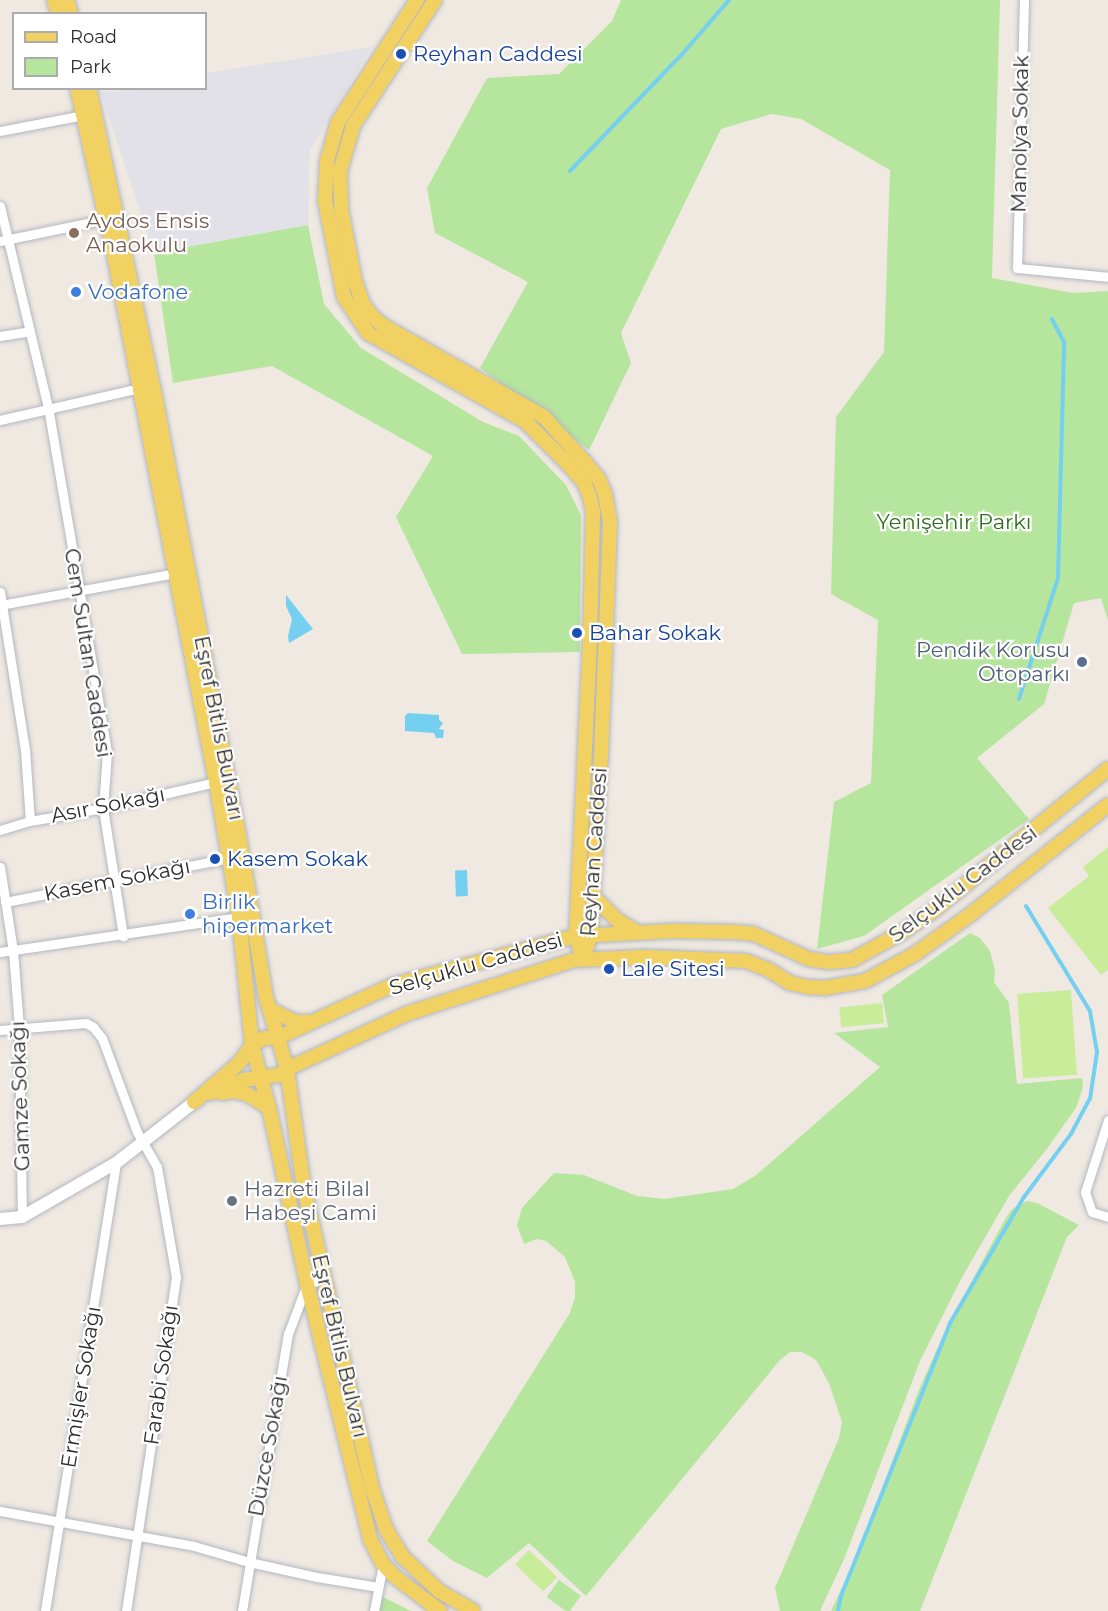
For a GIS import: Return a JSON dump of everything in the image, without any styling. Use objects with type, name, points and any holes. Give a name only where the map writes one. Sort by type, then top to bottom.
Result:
[{"type":"main road","name":"Reyhan Caddesi","points":[[417,0],[338,122],[327,161],[325,201],[344,297],[368,333],[525,421],[571,467],[585,484],[590,498],[593,512],[590,642],[576,936],[583,959]]},
{"type":"main road","name":"Reyhan Caddesi","points":[[435,0],[353,126],[340,171],[341,209],[355,280],[363,304],[372,316],[384,326],[544,417],[592,470],[605,494],[610,523],[593,896],[591,934],[583,959]]},
{"type":"main road","name":"Eşref Bitlis Bulvarı","points":[[78,90],[146,386],[176,573],[239,917],[252,1045],[269,1108],[308,1284],[370,1539],[383,1564],[408,1588],[440,1611]]},
{"type":"main road","name":"Eşref Bitlis Bulvarı","points":[[89,90],[146,386],[238,830],[269,1009],[287,1069],[304,1188],[372,1488],[393,1544],[423,1578],[439,1591],[473,1611]]},
{"type":"main road","name":"Selçuklu Caddesi","points":[[252,1045],[264,1038],[278,1038],[393,985],[576,936],[637,932],[754,934],[808,959],[829,962],[852,960],[903,932],[933,911],[1108,768]]},
{"type":"main road","name":"Selçuklu Caddesi","points":[[194,1102],[219,1089],[259,1077],[271,1078],[406,1014],[574,960],[645,957],[746,961],[790,983],[807,987],[825,988],[865,981],[915,954],[1108,805]]},
{"type":"main road","points":[[593,896],[617,920],[637,932]]},
{"type":"main road","points":[[269,1009],[296,1022],[312,1022]]},
{"type":"main road","points":[[0,1219],[22,1217],[116,1163],[194,1102],[239,1063],[252,1045]]},
{"type":"main road","points":[[194,1102],[233,1091],[247,1094],[269,1108]]},
{"type":"street","name":"Manolya Sokak","points":[[1024,0],[1017,268],[1108,277]]},
{"type":"street","points":[[0,131],[84,115]]},
{"type":"street","name":"Cem Sultan Caddesi","points":[[0,206],[4,240],[30,331],[48,406],[107,752],[103,808],[123,936]]},
{"type":"street","points":[[4,240],[106,219]]},
{"type":"street","points":[[0,336],[30,331]]},
{"type":"street","points":[[0,420],[48,406],[146,386]]},
{"type":"street","points":[[1,605],[176,573]]},
{"type":"street","points":[[0,592],[25,750],[30,820]]},
{"type":"street","name":"Asır Sokağı","points":[[0,830],[30,820],[103,808],[216,782]]},
{"type":"street","name":"Kasem Sokağı","points":[[5,902],[229,858]]},
{"type":"street","name":"Gamze Sokağı","points":[[0,867],[14,951],[19,1028],[22,1217]]},
{"type":"street","points":[[0,952],[123,936],[239,917]]},
{"type":"street","name":"Farabi Sokağı","points":[[19,1028],[86,1023],[93,1027],[102,1038],[143,1143],[157,1167],[176,1277],[126,1611]]},
{"type":"street","points":[[0,1030],[19,1028]]},
{"type":"street","points":[[1108,1120],[1085,1192],[1092,1212],[1108,1217]]},
{"type":"street","name":"Ermişler Sokağı","points":[[45,1611],[116,1163]]},
{"type":"street","points":[[308,1284],[325,1279]]},
{"type":"street","name":"Düzce Sokağı","points":[[242,1611],[288,1334],[308,1284]]},
{"type":"street","points":[[0,1511],[194,1545],[249,1562],[378,1587]]},
{"type":"street","points":[[374,1611],[383,1564]]},
{"type":"shaded area","points":[[372,47],[310,150],[308,225],[154,253],[100,91],[207,90],[207,73]]},
{"type":"green space","name":"Yenişehir Parkı","points":[[621,0],[1000,0],[992,278],[1073,293],[1108,291],[1108,621],[1101,598],[1074,603],[1044,704],[977,758],[1029,819],[864,936],[817,949],[834,802],[871,783],[878,620],[831,594],[836,417],[884,352],[890,170],[801,119],[772,114],[721,129],[621,333],[631,363],[589,450],[480,368],[528,282],[435,233],[427,188],[487,78],[559,74],[612,21]]},
{"type":"green space","points":[[308,225],[324,304],[361,348],[483,422],[519,436],[566,485],[581,515],[580,652],[462,654],[396,517],[433,456],[272,366],[173,383],[154,253]]},
{"type":"green space","points":[[1108,847],[1108,970],[1101,975],[1048,908],[1089,876],[1083,867]]},
{"type":"green space","points":[[970,933],[980,938],[990,951],[995,970],[994,982],[1009,1003],[1017,1084],[1082,1078],[1083,1087],[1076,1108],[1009,1196],[961,1279],[920,1361],[844,1559],[820,1611],[780,1611],[775,1588],[839,1438],[842,1422],[829,1383],[816,1360],[802,1352],[790,1352],[779,1361],[586,1596],[529,1543],[487,1578],[453,1561],[427,1541],[570,1313],[575,1297],[575,1282],[565,1257],[546,1241],[537,1239],[524,1244],[517,1225],[522,1208],[554,1173],[584,1175],[637,1196],[665,1199],[733,1189],[755,1176],[880,1067],[834,1033],[888,1027],[882,995]]},
{"type":"green space","points":[[1071,990],[1077,1075],[1023,1079],[1017,994]]},
{"type":"green space","points":[[882,1003],[884,1023],[841,1027],[839,1007]]},
{"type":"green space","points":[[1027,1201],[1037,1203],[1079,1225],[1067,1237],[920,1611],[831,1611],[856,1558],[918,1392],[946,1329],[1004,1221],[1012,1209]]},
{"type":"green space","points":[[529,1550],[557,1577],[543,1591],[515,1564]]},
{"type":"green space","points":[[559,1580],[581,1596],[570,1611],[566,1611],[547,1597]]},
{"type":"green space","points":[[381,1596],[411,1611],[380,1611]]},
{"type":"water","points":[[286,595],[313,629],[289,643],[288,636],[292,619],[286,606]]},
{"type":"water","points":[[408,713],[439,715],[439,720],[443,723],[439,729],[444,730],[443,738],[436,738],[434,733],[405,731],[405,716]]},
{"type":"water","points":[[455,870],[467,870],[468,896],[456,896]]},
{"type":"waterway","points":[[570,171],[684,52],[729,0]]},
{"type":"waterway","points":[[1019,699],[1058,578],[1064,342],[1052,319]]},
{"type":"waterway","points":[[838,1611],[841,1596],[950,1323],[1024,1197],[1071,1134],[1090,1099],[1097,1052],[1090,1011],[1026,906]]},
{"type":"place","name":"Reyhan Caddesi","points":[[401,54]]},
{"type":"place","name":"Aydos Ensis Anaokulu","points":[[74,233]]},
{"type":"place","name":"Vodafone","points":[[76,292]]},
{"type":"place","name":"Bahar Sokak","points":[[577,633]]},
{"type":"place","name":"Pendik Korusu Otoparkı","points":[[1082,662]]},
{"type":"place","name":"Kasem Sokak","points":[[215,859]]},
{"type":"place","name":"Birlik hipermarket","points":[[190,914]]},
{"type":"place","name":"Lale Sitesi","points":[[609,969]]},
{"type":"place","name":"Hazreti Bilal Habeşi Cami","points":[[232,1201]]}]
